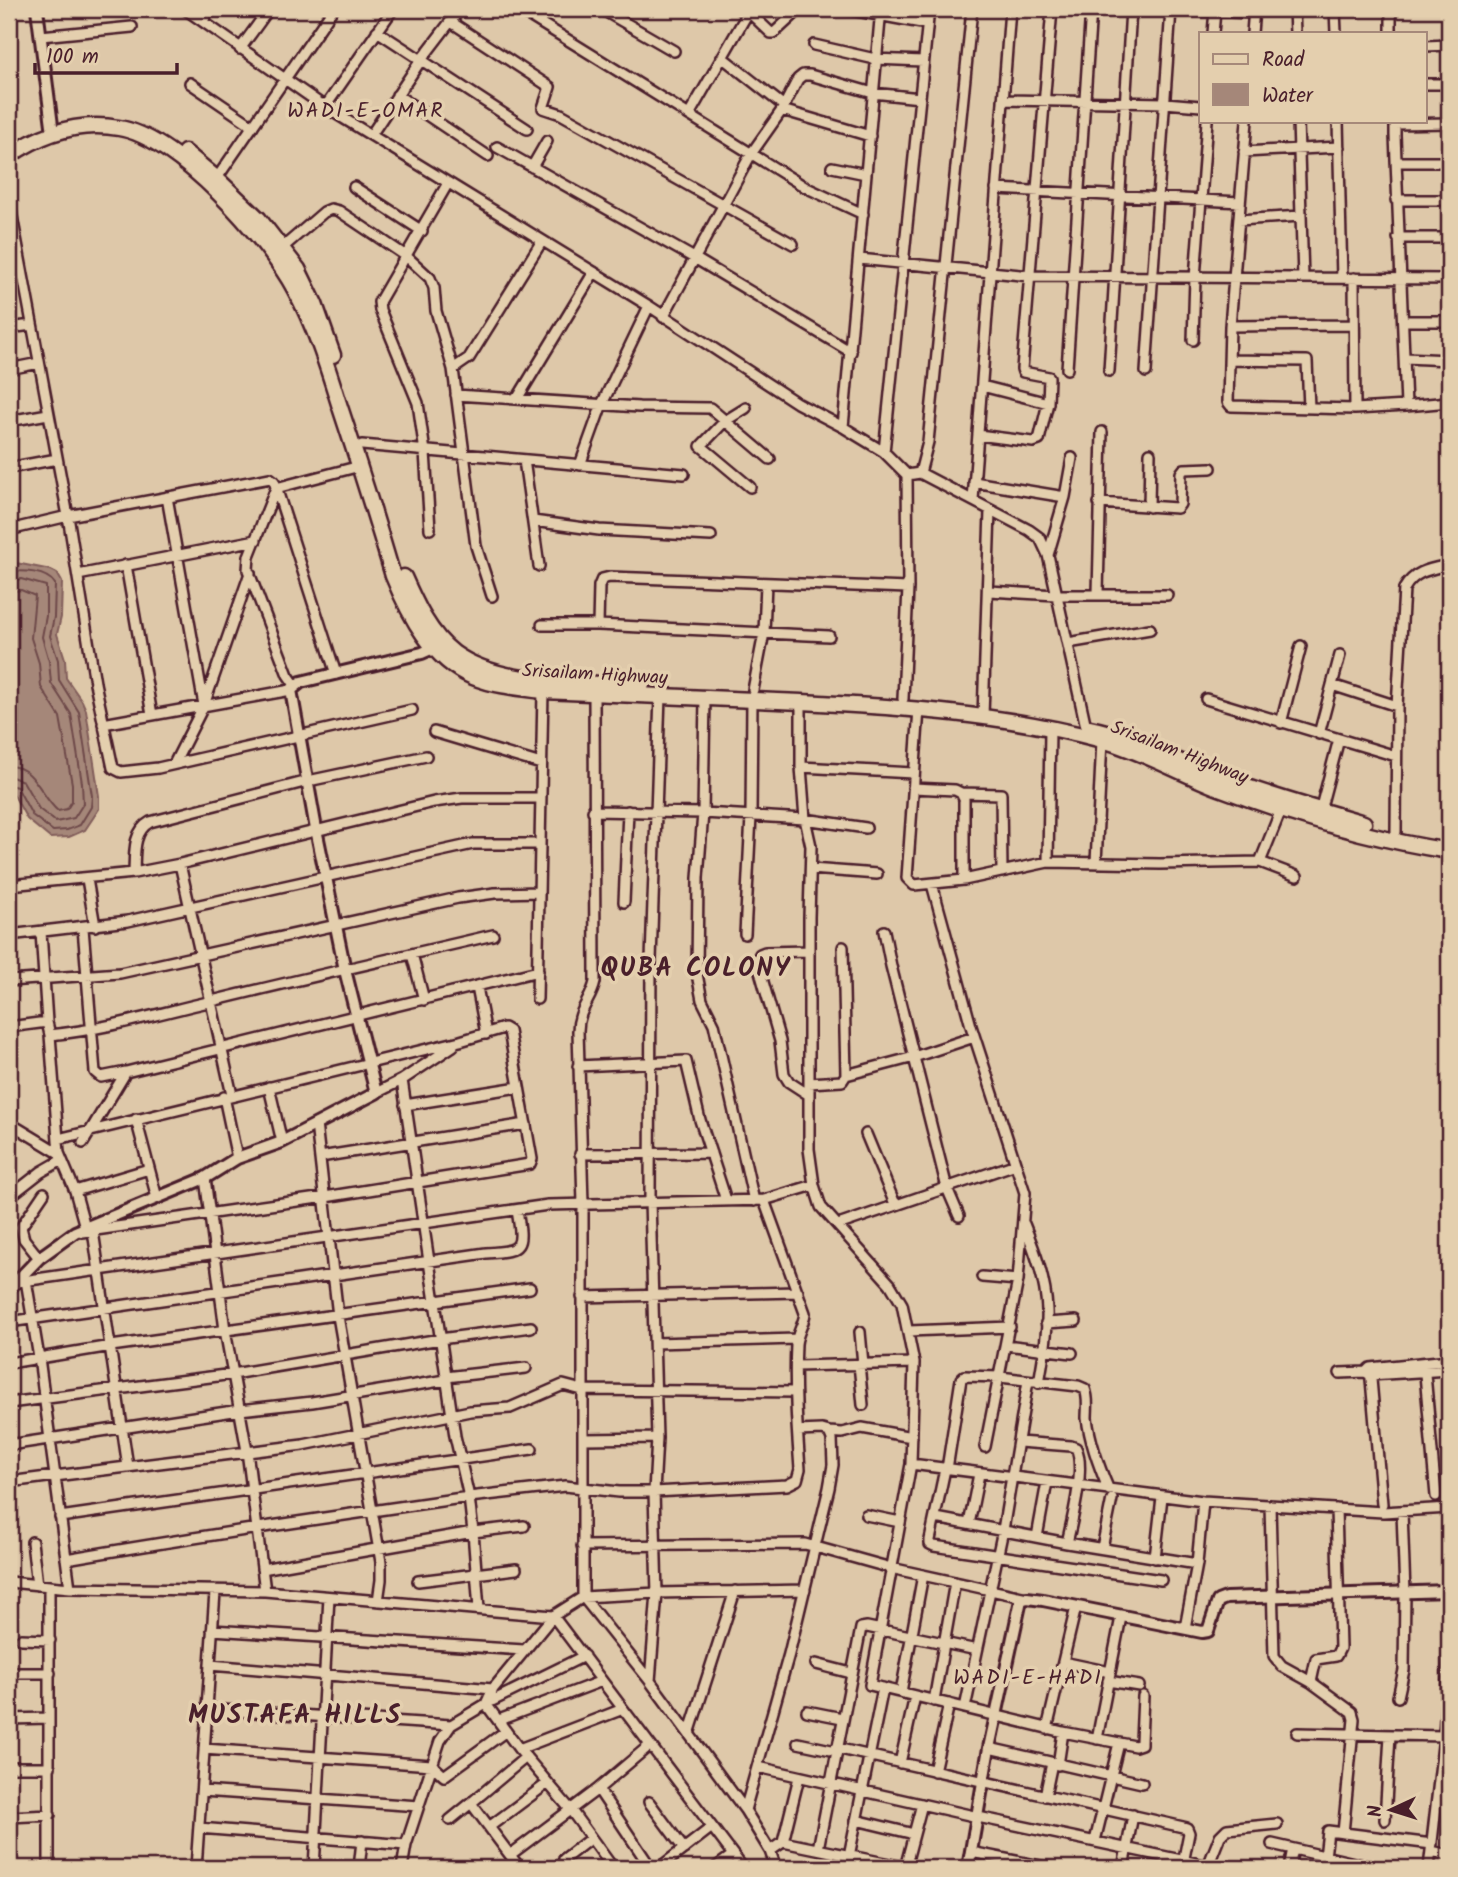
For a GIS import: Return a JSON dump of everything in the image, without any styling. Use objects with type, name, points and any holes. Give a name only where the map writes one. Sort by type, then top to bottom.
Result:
[{"type":"highway","name":"Srisailam Highway","points":[[9,146],[52,129],[120,128],[147,137],[214,183],[259,219],[298,270],[315,304],[401,570],[452,665],[473,677],[506,686],[542,691],[705,698],[752,695],[801,702],[983,712],[1102,740],[1220,788],[1283,805],[1373,835],[1449,851]]},
{"type":"highway","name":"Srisailam Highway","points":[[9,156],[52,129]]},
{"type":"highway","name":"Srisailam Highway","points":[[214,183],[274,255],[296,290],[321,350],[397,585],[419,628],[439,645],[508,676],[531,679],[752,695],[903,699],[1086,727],[1118,734],[1283,805],[1320,811],[1396,832],[1449,842]]},
{"type":"street","points":[[37,9],[52,129]]},
{"type":"street","points":[[185,9],[326,107],[649,306],[797,403],[884,452],[907,475],[908,588],[903,699]]},
{"type":"street","points":[[203,21],[210,9]]},
{"type":"street","points":[[240,49],[269,9]]},
{"type":"street","points":[[214,183],[332,9]]},
{"type":"street","points":[[326,107],[393,9]]},
{"type":"street","points":[[371,135],[421,60],[460,9]]},
{"type":"street","points":[[518,9],[805,187],[863,214]]},
{"type":"street","points":[[601,9],[674,51]]},
{"type":"street","points":[[689,115],[723,58],[746,10],[771,33],[775,33],[800,9]]},
{"type":"street","points":[[846,9],[880,13],[927,24]]},
{"type":"street","points":[[884,452],[929,9]]},
{"type":"street","points":[[920,472],[928,442],[972,9]]},
{"type":"street","points":[[973,500],[1010,9]]},
{"type":"street","points":[[978,435],[1033,442],[1039,440],[1048,403],[1049,377],[1026,373],[1022,369],[1052,9]]},
{"type":"street","points":[[1067,369],[1091,9]]},
{"type":"street","points":[[1109,371],[1131,9]]},
{"type":"street","points":[[1159,9],[1254,11],[1252,32]]},
{"type":"street","points":[[1146,372],[1171,9]]},
{"type":"street","points":[[1294,9],[1295,32]]},
{"type":"street","points":[[1335,9],[1336,32]]},
{"type":"street","points":[[1391,9],[1391,32]]},
{"type":"street","points":[[1213,32],[1215,11]]},
{"type":"street","points":[[843,427],[880,13]]},
{"type":"street","points":[[451,22],[550,87],[543,108],[561,114],[793,244]]},
{"type":"street","points":[[41,36],[132,27]]},
{"type":"street","points":[[377,31],[527,129]]},
{"type":"street","points":[[814,45],[875,59],[923,61]]},
{"type":"street","points":[[1426,46],[1449,46]]},
{"type":"street","points":[[723,58],[783,108],[870,136]]},
{"type":"street","points":[[663,317],[751,154],[783,108],[798,79],[803,75],[810,75],[873,93],[920,98]]},
{"type":"street","points":[[190,83],[253,125]]},
{"type":"street","points":[[1426,84],[1449,84]]},
{"type":"street","points":[[397,95],[488,156]]},
{"type":"street","points":[[1003,100],[1199,106]]},
{"type":"street","points":[[1193,340],[1207,122]]},
{"type":"street","points":[[1247,122],[1230,326],[1228,402],[1231,406],[1355,409],[1449,401]]},
{"type":"street","points":[[1298,122],[1303,278]]},
{"type":"street","points":[[1338,122],[1342,278]]},
{"type":"street","points":[[1406,405],[1395,122],[1449,123]]},
{"type":"street","points":[[532,167],[547,141]]},
{"type":"street","points":[[1244,152],[1339,147]]},
{"type":"street","points":[[497,148],[695,259],[851,352]]},
{"type":"street","points":[[1396,162],[1449,162]]},
{"type":"street","points":[[832,167],[866,174]]},
{"type":"street","points":[[430,530],[425,452],[418,403],[379,302],[448,183]]},
{"type":"street","points":[[354,187],[422,231]]},
{"type":"street","points":[[996,189],[1240,202]]},
{"type":"street","points":[[9,200],[113,768],[121,772],[135,772],[412,710]]},
{"type":"street","points":[[1396,200],[1449,200]]},
{"type":"street","points":[[281,249],[331,209],[339,211],[406,256],[430,278],[434,288],[436,311],[453,369],[476,545],[492,596]]},
{"type":"street","points":[[1239,220],[1301,216]]},
{"type":"street","points":[[1398,238],[1449,238]]},
{"type":"street","points":[[453,369],[469,358],[542,241]]},
{"type":"street","points":[[859,259],[1031,276],[1449,279]]},
{"type":"street","points":[[517,399],[594,272]]},
{"type":"street","points":[[1354,278],[1355,409]]},
{"type":"street","points":[[580,465],[602,404],[649,306]]},
{"type":"street","points":[[1403,321],[1449,321]]},
{"type":"street","points":[[9,328],[32,325]]},
{"type":"street","points":[[1230,326],[1354,325]]},
{"type":"street","points":[[1405,358],[1449,360]]},
{"type":"street","points":[[1229,360],[1307,361],[1309,408]]},
{"type":"street","points":[[9,369],[39,363]]},
{"type":"street","points":[[982,386],[1048,403]]},
{"type":"street","points":[[456,395],[710,408],[770,459]]},
{"type":"street","points":[[746,408],[725,421],[701,446],[750,487]]},
{"type":"street","points":[[9,421],[48,414]]},
{"type":"street","points":[[1098,593],[1102,432]]},
{"type":"street","points":[[362,445],[684,474]]},
{"type":"street","points":[[1149,507],[1150,453]]},
{"type":"street","points":[[9,468],[57,458]]},
{"type":"street","points":[[1048,555],[1065,497],[1072,458]]},
{"type":"street","points":[[524,460],[539,566]]},
{"type":"street","points":[[276,488],[360,466]]},
{"type":"street","points":[[1099,503],[1177,509],[1180,504],[1181,473],[1184,469],[1211,468]]},
{"type":"street","points":[[907,475],[920,472],[1040,538],[1048,555],[1086,727]]},
{"type":"street","points":[[9,530],[265,478],[274,481],[335,674]]},
{"type":"street","points":[[974,482],[1065,497]]},
{"type":"street","points":[[276,488],[248,564],[293,687],[290,697],[316,829],[345,970],[376,1093]]},
{"type":"street","points":[[167,497],[204,705]]},
{"type":"street","points":[[983,712],[990,511]]},
{"type":"street","points":[[533,522],[598,530],[711,536]]},
{"type":"street","points":[[78,575],[256,540]]},
{"type":"street","points":[[125,565],[152,715]]},
{"type":"street","points":[[1396,832],[1397,706],[1404,589],[1416,574],[1449,565]]},
{"type":"street","points":[[174,764],[204,705],[250,573]]},
{"type":"street","points":[[598,625],[599,586],[602,579],[610,577],[908,588]]},
{"type":"street","points":[[745,934],[751,817],[752,695],[764,633],[766,583]]},
{"type":"street","points":[[989,591],[1167,595]]},
{"type":"street","points":[[541,625],[598,625],[829,636]]},
{"type":"street","points":[[1068,643],[1150,629]]},
{"type":"street","points":[[103,724],[293,687],[439,645]]},
{"type":"street","points":[[1281,723],[1301,646]]},
{"type":"street","points":[[1319,734],[1340,655]]},
{"type":"street","points":[[1332,685],[1397,706]]},
{"type":"street","points":[[537,999],[542,691]]},
{"type":"street","points":[[594,693],[595,982],[578,1020],[583,1204],[583,1597],[650,1681],[745,1810],[770,1852],[776,1868]]},
{"type":"street","points":[[650,1681],[657,1593],[654,1492],[657,1391],[650,1201],[651,960],[660,696]]},
{"type":"street","points":[[66,1559],[195,1536],[545,1487],[654,1492],[787,1485],[797,1480],[800,1469],[796,1339],[804,1325],[805,1313],[759,1200],[713,1024],[702,1000],[697,974],[705,698]]},
{"type":"street","points":[[1206,699],[1396,756]]},
{"type":"street","points":[[801,702],[801,767],[805,819],[811,846],[809,1149],[814,1185],[821,1207],[890,1284],[902,1304],[914,1363],[911,1464],[870,1685],[1048,1729],[1135,1746],[1141,1744],[1141,1691],[1109,1676],[1063,1662]]},
{"type":"street","points":[[919,709],[907,877],[914,885],[964,880],[1048,862],[1260,862],[1297,876]]},
{"type":"street","points":[[1048,862],[1050,729]]},
{"type":"street","points":[[434,732],[541,764]]},
{"type":"street","points":[[1320,811],[1339,739]]},
{"type":"street","points":[[1096,863],[1102,740]]},
{"type":"street","points":[[134,873],[137,835],[143,826],[150,822],[308,781],[426,756]]},
{"type":"street","points":[[801,767],[913,773]]},
{"type":"street","points":[[913,788],[1001,794],[1002,872]]},
{"type":"street","points":[[961,793],[964,799],[964,880]]},
{"type":"street","points":[[9,885],[134,873],[453,799],[540,798]]},
{"type":"street","points":[[1260,862],[1283,805]]},
{"type":"street","points":[[593,811],[703,813],[805,819],[866,828]]},
{"type":"street","points":[[624,902],[628,811]]},
{"type":"street","points":[[9,935],[83,928],[188,908],[473,844],[539,844]]},
{"type":"street","points":[[180,864],[222,1049],[237,1158]]},
{"type":"street","points":[[811,869],[877,874]]},
{"type":"street","points":[[87,879],[94,926]]},
{"type":"street","points":[[932,884],[974,1037],[1025,1193],[1018,1280],[985,1447]]},
{"type":"street","points":[[9,981],[120,972],[457,898],[495,893],[539,892]]},
{"type":"street","points":[[83,928],[95,1072],[98,1076],[126,1072],[538,971]]},
{"type":"street","points":[[884,931],[947,1188],[958,1216]]},
{"type":"street","points":[[41,932],[60,1157],[75,1191],[84,1230],[99,1269],[128,1467]]},
{"type":"street","points":[[50,1035],[91,1031],[493,935]]},
{"type":"street","points":[[809,1083],[842,1081],[846,1075],[843,947]]},
{"type":"street","points":[[809,951],[765,952],[760,954],[757,961],[780,1041],[786,1079],[809,1095]]},
{"type":"street","points":[[412,954],[424,1000]]},
{"type":"street","points":[[477,987],[486,1034]]},
{"type":"street","points":[[9,1027],[47,1022]]},
{"type":"street","points":[[58,1139],[504,1028],[509,1031],[532,1159],[530,1164],[325,1197],[84,1230]]},
{"type":"street","points":[[846,1075],[914,1058],[974,1037]]},
{"type":"street","points":[[16,1284],[38,1258],[84,1230],[205,1178],[237,1158],[282,1142],[402,1080],[460,1041]]},
{"type":"street","points":[[578,1066],[682,1060],[689,1065],[701,1120],[726,1200]]},
{"type":"street","points":[[83,1143],[126,1072]]},
{"type":"street","points":[[402,1080],[446,1378],[469,1496],[478,1609]]},
{"type":"street","points":[[269,1087],[282,1142]]},
{"type":"street","points":[[405,1105],[519,1087]]},
{"type":"street","points":[[136,1119],[157,1198]]},
{"type":"street","points":[[316,1124],[338,1316],[378,1549],[381,1580],[378,1601]]},
{"type":"street","points":[[320,1157],[526,1124]]},
{"type":"street","points":[[9,1127],[16,1127],[60,1157]]},
{"type":"street","points":[[866,1134],[895,1203]]},
{"type":"street","points":[[580,1154],[711,1153]]},
{"type":"street","points":[[9,1197],[60,1157]]},
{"type":"street","points":[[838,1225],[895,1203],[1016,1164]]},
{"type":"street","points":[[75,1191],[149,1169]]},
{"type":"street","points":[[205,1178],[225,1330],[253,1489],[265,1591]]},
{"type":"street","points":[[16,1284],[99,1269],[548,1205],[759,1200],[814,1185]]},
{"type":"street","points":[[38,1258],[24,1239],[22,1227],[44,1193]]},
{"type":"street","points":[[9,1322],[32,1321],[335,1274],[511,1251],[517,1248],[520,1242],[517,1210]]},
{"type":"street","points":[[965,1708],[998,1556],[1019,1442],[1044,1349],[1047,1309],[1041,1276],[1023,1220]]},
{"type":"street","points":[[982,1277],[1018,1280]]},
{"type":"street","points":[[16,1284],[32,1321],[39,1358],[70,1588]]},
{"type":"street","points":[[9,1363],[111,1346],[530,1288]]},
{"type":"street","points":[[582,1297],[798,1292]]},
{"type":"street","points":[[1046,1323],[1076,1321]]},
{"type":"street","points":[[909,1331],[1010,1327]]},
{"type":"street","points":[[9,1403],[233,1374],[440,1339],[531,1328]]},
{"type":"street","points":[[860,1332],[863,1405]]},
{"type":"street","points":[[655,1343],[796,1339]]},
{"type":"street","points":[[1006,1345],[1072,1353]]},
{"type":"street","points":[[1340,1373],[1424,1367],[1449,1360]]},
{"type":"street","points":[[796,1366],[914,1363]]},
{"type":"street","points":[[1424,1367],[1449,1370]]},
{"type":"street","points":[[1424,1367],[1436,1496]]},
{"type":"street","points":[[9,1445],[526,1368]]},
{"type":"street","points":[[1369,1372],[1382,1504]]},
{"type":"street","points":[[1102,1548],[1111,1494],[1092,1444],[1085,1389],[967,1374],[961,1379],[946,1469],[930,1540],[934,1546],[1161,1580]]},
{"type":"street","points":[[9,1482],[303,1445],[470,1411],[510,1408],[563,1385],[582,1391],[796,1392]]},
{"type":"street","points":[[798,1431],[842,1433],[862,1428],[912,1437]]},
{"type":"street","points":[[745,1810],[816,1547],[833,1465],[832,1439],[829,1432]]},
{"type":"street","points":[[584,1439],[657,1438]]},
{"type":"street","points":[[1019,1442],[1076,1448],[1079,1453],[1078,1486],[1068,1543]]},
{"type":"street","points":[[60,1517],[532,1449]]},
{"type":"street","points":[[911,1464],[1078,1486],[1111,1494],[1402,1512],[1449,1509]]},
{"type":"street","points":[[969,1524],[979,1474]]},
{"type":"street","points":[[1037,1537],[1047,1482]]},
{"type":"street","points":[[1155,1558],[1162,1497]]},
{"type":"street","points":[[1185,1628],[1197,1564],[1203,1501]]},
{"type":"street","points":[[1270,1505],[1274,1656],[1282,1666],[1311,1682],[1352,1712],[1354,1719],[1343,1833]]},
{"type":"street","points":[[1311,1682],[1315,1659],[1336,1656],[1340,1647],[1336,1509]]},
{"type":"street","points":[[1398,1697],[1404,1670],[1402,1512]]},
{"type":"street","points":[[866,1516],[900,1522]]},
{"type":"street","points":[[936,1518],[1197,1564]]},
{"type":"street","points":[[262,1569],[473,1532],[524,1526]]},
{"type":"street","points":[[32,1542],[37,1585]]},
{"type":"street","points":[[582,1545],[794,1542],[891,1568],[1027,1598],[1208,1631],[1218,1601],[1226,1598],[1449,1591]]},
{"type":"street","points":[[418,1581],[516,1569]]},
{"type":"street","points":[[901,1692],[923,1575]]},
{"type":"street","points":[[9,1582],[70,1588],[265,1591],[554,1616],[743,1868]]},
{"type":"street","points":[[934,1701],[955,1582]]},
{"type":"street","points":[[49,1586],[49,1868]]},
{"type":"street","points":[[486,1704],[493,1689],[554,1616],[583,1597],[805,1590]]},
{"type":"street","points":[[689,1734],[735,1591]]},
{"type":"street","points":[[197,1868],[215,1592]]},
{"type":"street","points":[[314,1868],[329,1597]]},
{"type":"street","points":[[968,1868],[1018,1606],[1021,1600],[1027,1598]]},
{"type":"street","points":[[1048,1729],[1076,1607]]},
{"type":"street","points":[[1097,1739],[1121,1617]]},
{"type":"street","points":[[818,1849],[861,1628],[880,1629],[977,1650]]},
{"type":"street","points":[[212,1630],[524,1650]]},
{"type":"street","points":[[21,1639],[50,1640]]},
{"type":"street","points":[[1429,1868],[1447,1717],[1449,1648]]},
{"type":"street","points":[[402,1868],[406,1845],[440,1741],[452,1725],[486,1704],[584,1656]]},
{"type":"street","points":[[816,1664],[851,1673]]},
{"type":"street","points":[[210,1665],[493,1689]]},
{"type":"street","points":[[9,1673],[50,1673]]},
{"type":"street","points":[[499,1720],[603,1681]]},
{"type":"street","points":[[852,1868],[856,1820],[883,1688]]},
{"type":"street","points":[[900,1763],[915,1696]]},
{"type":"street","points":[[486,1704],[519,1749],[570,1809],[612,1868]]},
{"type":"street","points":[[934,1771],[949,1704]]},
{"type":"street","points":[[207,1709],[452,1725]]},
{"type":"street","points":[[519,1749],[624,1709]]},
{"type":"street","points":[[807,1711],[842,1718]]},
{"type":"street","points":[[9,1719],[49,1718]]},
{"type":"street","points":[[204,1749],[432,1765],[441,1775],[448,1775],[506,1731]]},
{"type":"street","points":[[1045,1796],[1063,1732]]},
{"type":"street","points":[[1297,1733],[1444,1736]]},
{"type":"street","points":[[1385,1820],[1390,1735]]},
{"type":"street","points":[[798,1743],[869,1755],[1187,1828],[1189,1833],[1183,1865]]},
{"type":"street","points":[[1095,1841],[1119,1743]]},
{"type":"street","points":[[510,1855],[598,1789],[650,1745]]},
{"type":"street","points":[[989,1748],[1142,1783]]},
{"type":"street","points":[[450,1819],[526,1757]]},
{"type":"street","points":[[9,1767],[50,1767]]},
{"type":"street","points":[[758,1767],[1095,1841],[1183,1865],[1219,1868]]},
{"type":"street","points":[[770,1852],[783,1842],[799,1777]]},
{"type":"street","points":[[489,1827],[548,1783]]},
{"type":"street","points":[[598,1789],[651,1868]]},
{"type":"street","points":[[202,1791],[419,1806]]},
{"type":"street","points":[[1438,1794],[1449,1795]]},
{"type":"street","points":[[649,1802],[684,1849]]},
{"type":"street","points":[[471,1803],[516,1863],[515,1868]]},
{"type":"street","points":[[783,1842],[907,1868],[922,1804]]},
{"type":"street","points":[[9,1817],[50,1815]]},
{"type":"street","points":[[1123,1868],[1133,1815]]},
{"type":"street","points":[[856,1820],[914,1833]]},
{"type":"street","points":[[1208,1866],[1220,1836],[1227,1829],[1277,1824]]},
{"type":"street","points":[[659,1868],[712,1827]]},
{"type":"street","points":[[199,1828],[406,1845]]},
{"type":"street","points":[[1325,1857],[1328,1830],[1432,1848],[1449,1855]]},
{"type":"street","points":[[564,1859],[592,1838]]},
{"type":"street","points":[[359,1868],[362,1841]]},
{"type":"street","points":[[1272,1844],[1376,1868]]},
{"type":"street","points":[[1289,1868],[1293,1849]]},
{"type":"street","points":[[971,1852],[1046,1868]]},
{"type":"street","points":[[715,1868],[733,1855]]},
{"type":"water","points":[[16,563],[51,570],[57,573],[62,582],[61,617],[57,634],[65,659],[66,678],[86,710],[99,796],[99,809],[85,830],[69,837],[50,838],[27,819],[9,786],[9,567]]},
{"type":"district","name":"WADI-E-OMAR","points":[[366,110]]},
{"type":"district","name":"QUBA COLONY","points":[[696,967]]},
{"type":"district","name":"WADI-E-HADI","points":[[1028,1677]]},
{"type":"district","name":"MUSTAFA HILLS","points":[[295,1714]]}]
